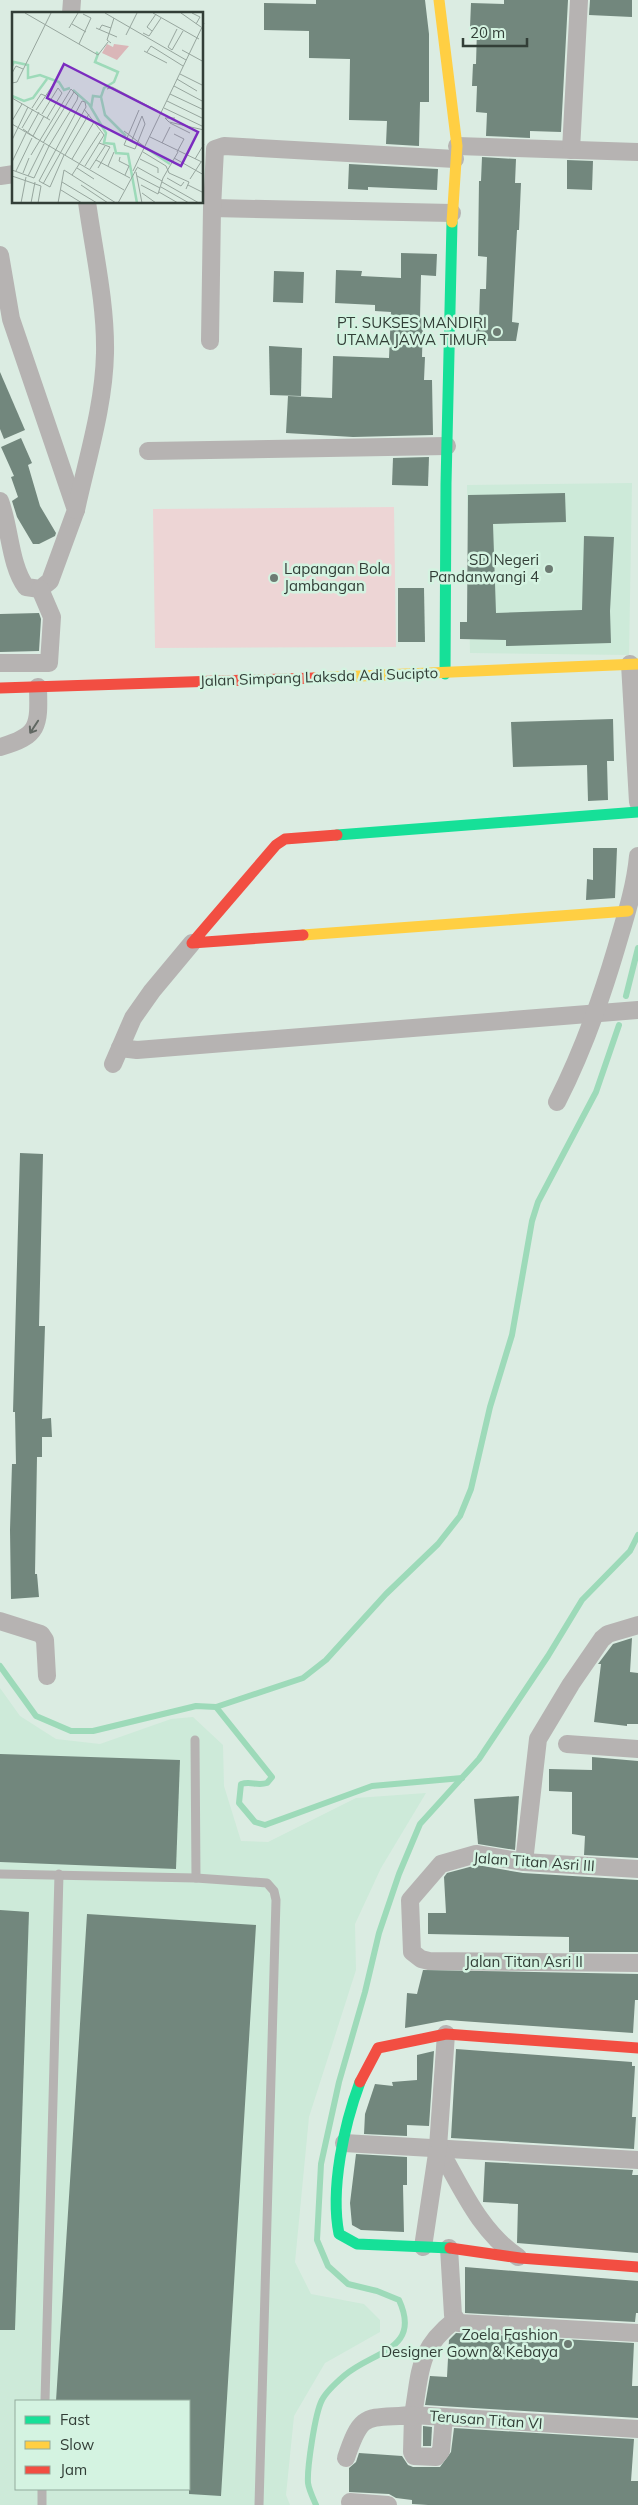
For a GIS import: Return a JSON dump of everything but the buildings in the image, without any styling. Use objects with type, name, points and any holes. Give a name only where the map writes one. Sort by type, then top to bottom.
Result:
[{"type":"street","points":[[439,0],[456,153],[452,214],[447,446],[445,674]]},
{"type":"street","points":[[571,150],[579,0]]},
{"type":"street","points":[[210,341],[214,153],[221,146],[456,153],[571,150],[638,152]]},
{"type":"street","points":[[0,501],[5,515],[19,578],[26,587],[40,589],[50,581],[76,510],[97,411],[105,354],[103,320],[88,204]]},
{"type":"street","points":[[212,208],[452,214]]},
{"type":"street","points":[[0,255],[11,319],[76,510]]},
{"type":"street","points":[[148,451],[447,446]]},
{"type":"street","points":[[0,748],[22,741],[35,727],[39,719],[43,686],[49,663],[52,617],[40,589]]},
{"type":"street","points":[[0,663],[49,663]]},
{"type":"street","points":[[634,664],[638,802]]},
{"type":"street","name":"Jalan Simpang Laksda Adi Sucipto","points":[[0,688],[445,674],[634,664]]},
{"type":"street","points":[[113,1064],[133,1018],[152,991],[276,845],[285,839],[638,812]]},
{"type":"street","points":[[557,1102],[579,1058],[597,1012],[628,911],[636,877],[638,856]]},
{"type":"street","points":[[192,944],[628,911]]},
{"type":"street","points":[[120,1048],[138,1050],[638,1010]]},
{"type":"street","points":[[0,1620],[41,1634],[45,1640],[47,1676]]},
{"type":"street","points":[[524,1862],[538,1739],[571,1684],[602,1639],[608,1634],[638,1625]]},
{"type":"street","points":[[568,1744],[638,1749]]},
{"type":"street","name":"Jalan Titan Asri III","points":[[412,1952],[410,1900],[440,1864],[476,1854],[524,1862],[638,1869]]},
{"type":"street","name":"Jalan Titan Asri II","points":[[412,1952],[421,1959],[429,1961],[638,1963]]},
{"type":"street","points":[[638,2048],[446,2034],[378,2048],[360,2080],[344,2143],[334,2213],[339,2234],[357,2244],[449,2248],[520,2258],[638,2267]]},
{"type":"street","points":[[423,2247],[438,2147],[446,2034]]},
{"type":"street","points":[[344,2143],[638,2160]]},
{"type":"street","points":[[438,2147],[467,2200],[490,2233],[502,2246],[520,2258]]},
{"type":"street","points":[[449,2248],[453,2315],[459,2323],[638,2333]]},
{"type":"street","name":"Terusan Titan VI","points":[[456,2320],[431,2342],[424,2355],[413,2415],[638,2430]]},
{"type":"street","points":[[346,2458],[355,2432],[361,2423],[369,2419],[413,2415],[412,2452],[414,2456],[429,2457],[440,2455],[444,2417]]},
{"type":"street","points":[[350,2502],[388,2505]]},
{"type":"lane","points":[[195,1740],[196,1878]]},
{"type":"lane","points":[[0,1874],[196,1878],[267,1883],[274,1891],[276,1900],[259,2505]]},
{"type":"lane","points":[[45,2400],[59,1874]]},
{"type":"lane","points":[[42,2490],[42,2505]]},
{"type":"shaded area","name":"SD Negeri Pandanwangi 4","points":[[632,483],[629,655],[470,653],[467,485]]},
{"type":"shaded area","name":"Lapangan Bola Jambangan","points":[[394,507],[396,647],[155,648],[153,509]]},
{"type":"shaded area","points":[[0,1688],[20,1716],[56,1739],[100,1744],[171,1719],[193,1717],[223,1745],[224,1786],[241,1841],[268,1842],[356,1798],[426,1793],[381,1868],[355,1924],[356,1970],[309,2117],[295,2262],[311,2294],[364,2304],[380,2320],[380,2332],[325,2363],[294,2416],[286,2495],[290,2505],[0,2505]]},
{"type":"waterway","points":[[626,996],[638,948]]},
{"type":"waterway","points":[[216,1707],[303,1678],[326,1660],[386,1594],[438,1544],[460,1516],[471,1489],[490,1407],[512,1335],[532,1221],[538,1202],[596,1092],[619,1025]]},
{"type":"waterway","points":[[316,2505],[309,2488],[308,2476],[314,2428],[322,2400],[329,2390],[345,2375],[391,2347],[399,2339],[404,2329],[404,2317],[399,2300],[377,2291],[348,2284],[328,2266],[317,2240],[321,2164],[339,2082],[365,1992],[379,1933],[399,1874],[420,1824],[479,1759],[548,1656],[582,1600],[630,1551],[638,1535]]},
{"type":"waterway","points":[[0,1666],[36,1716],[71,1731],[93,1731],[196,1706],[216,1707],[272,1777],[267,1783],[241,1784],[239,1803],[255,1822],[265,1825],[372,1786],[462,1778]]},
{"type":"traffic: fast","points":[[445,674],[446,484],[452,222]]},
{"type":"traffic: fast","points":[[337,835],[638,812]]},
{"type":"traffic: fast","points":[[360,2082],[344,2137],[337,2177],[336,2197],[339,2234],[357,2244],[450,2248]]},
{"type":"traffic: slow","points":[[439,0],[457,146],[452,222]]},
{"type":"traffic: slow","points":[[314,678],[638,664]]},
{"type":"traffic: slow","points":[[303,935],[628,911]]},
{"type":"traffic: jam","points":[[0,688],[314,678]]},
{"type":"traffic: jam","points":[[303,935],[192,943],[276,845],[285,839],[337,835]]},
{"type":"traffic: jam","points":[[360,2082],[378,2048],[446,2034],[638,2048]]},
{"type":"traffic: jam","points":[[450,2248],[520,2258],[638,2267]]},
{"type":"place","name":"PT. SUKSES MANDIRI UTAMA JAWA TIMUR","points":[[497,332]]},
{"type":"place","name":"SD Negeri Pandanwangi 4","points":[[549,569]]},
{"type":"place","name":"Lapangan Bola Jambangan","points":[[274,578]]},
{"type":"place","name":"Zoela Fashion Designer Gown & Kebaya","points":[[568,2344]]}]
